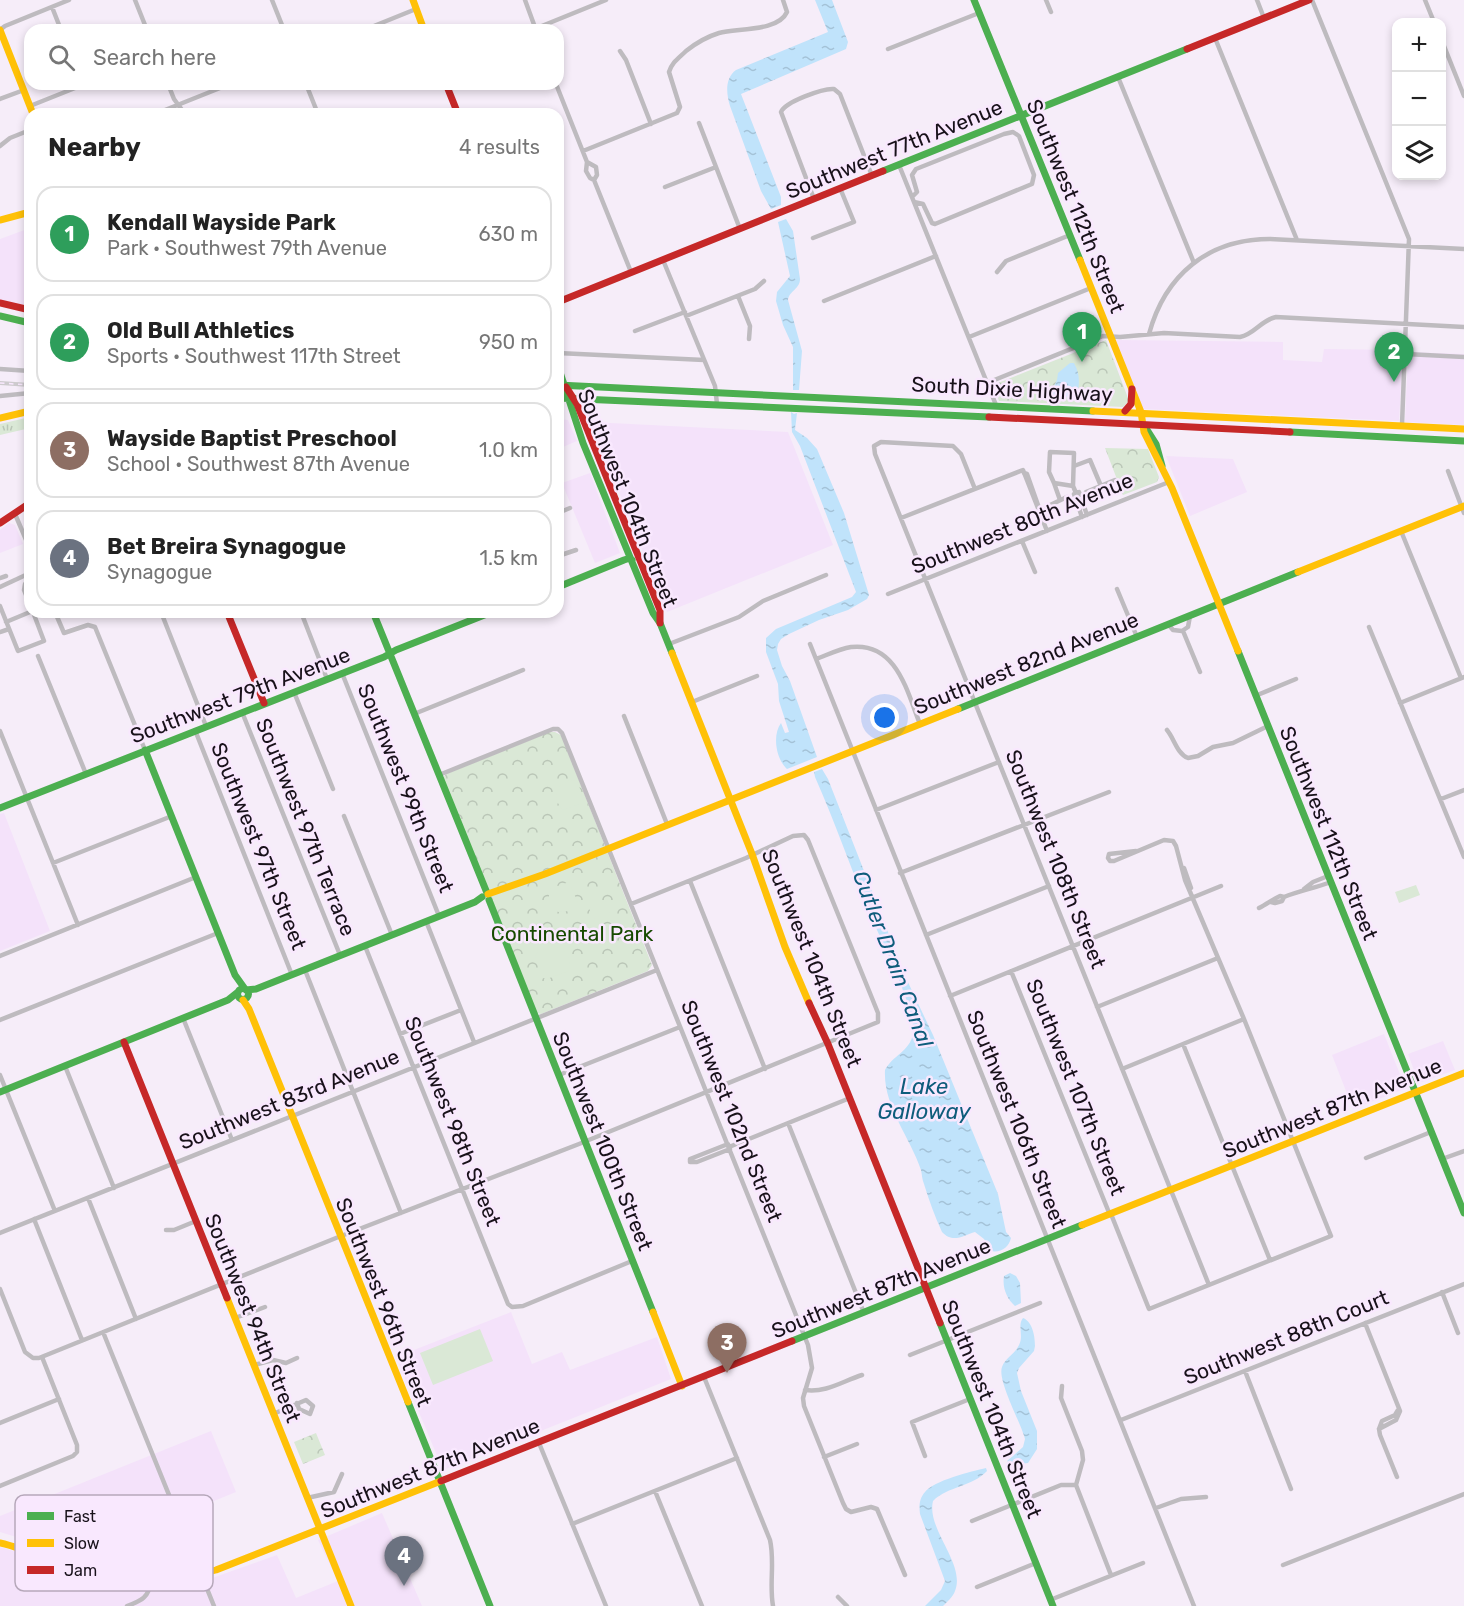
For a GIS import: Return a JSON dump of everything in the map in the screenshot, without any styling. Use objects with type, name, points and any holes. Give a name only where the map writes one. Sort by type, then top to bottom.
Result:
[{"type":"main road","points":[[412,0],[422,24]]},
{"type":"main road","name":"Southwest 112th Street","points":[[974,0],[1464,1213]]},
{"type":"main road","name":"Southwest 77th Avenue","points":[[564,300],[1311,0]]},
{"type":"main road","points":[[0,30],[30,106]]},
{"type":"main road","points":[[448,90],[456,108]]},
{"type":"main road","points":[[0,220],[24,214]]},
{"type":"main road","points":[[0,303],[24,309]]},
{"type":"main road","points":[[14,319],[18,308]]},
{"type":"main road","points":[[0,316],[24,322]]},
{"type":"main road","name":"South Dixie Highway","points":[[564,386],[1125,411],[1464,429]]},
{"type":"main road","name":"Southwest 104th Street","points":[[564,389],[580,412],[660,610],[660,622]]},
{"type":"main road","points":[[1125,411],[1131,404],[1132,389]]},
{"type":"main road","name":"South Dixie Highway","points":[[564,398],[1000,417],[1464,441]]},
{"type":"main road","name":"Southwest 104th Street","points":[[570,398],[577,428],[652,613],[660,622],[669,644],[752,854],[785,947],[850,1098],[1051,1603]]},
{"type":"main road","points":[[580,412],[584,405],[594,399]]},
{"type":"main road","points":[[996,405],[1000,417]]},
{"type":"main road","points":[[0,418],[24,412]]},
{"type":"main road","points":[[1380,437],[1395,433],[1402,426]]},
{"type":"main road","points":[[577,428],[589,434]]},
{"type":"main road","points":[[0,523],[24,507]]},
{"type":"main road","name":"Southwest 82nd Avenue","points":[[3,1091],[974,701],[1463,508]]},
{"type":"main road","points":[[564,585],[630,558],[643,569]]},
{"type":"main road","points":[[229,618],[264,703]]},
{"type":"main road","name":"Southwest 100th Street","points":[[375,618],[682,1386]]},
{"type":"main road","name":"Southwest 79th Avenue","points":[[0,808],[477,618]]},
{"type":"main road","points":[[145,750],[244,994]]},
{"type":"main road","name":"Southwest 96th Street","points":[[244,994],[490,1606]]},
{"type":"main road","name":"Southwest 94th Street","points":[[124,1042],[351,1606]]},
{"type":"main road","name":"Southwest 87th Avenue","points":[[213,1571],[539,1443],[1464,1073]]},
{"type":"main road","name":"Southwest 87th Avenue","points":[[0,1543],[15,1547]]},
{"type":"street","points":[[0,30],[69,0]]},
{"type":"street","points":[[135,0],[145,24]]},
{"type":"street","points":[[272,0],[282,24]]},
{"type":"street","points":[[525,0],[532,24]]},
{"type":"street","points":[[548,24],[606,0]]},
{"type":"street","points":[[583,151],[674,115],[680,110],[669,72],[676,60],[706,38],[724,32],[758,28],[779,20],[785,16],[786,9],[783,0]]},
{"type":"street","points":[[1046,0],[1051,12]]},
{"type":"street","points":[[1257,0],[1264,18]]},
{"type":"street","points":[[1311,0],[1404,225],[1410,246],[1402,426]]},
{"type":"street","points":[[1425,0],[1432,18]]},
{"type":"street","points":[[52,7],[59,24]]},
{"type":"street","points":[[379,24],[416,9]]},
{"type":"street","points":[[888,49],[979,13]]},
{"type":"street","points":[[1215,38],[1297,240]]},
{"type":"street","points":[[620,51],[626,60],[651,124]]},
{"type":"street","points":[[1446,51],[1464,96]]},
{"type":"street","points":[[1118,77],[1194,263]]},
{"type":"street","points":[[814,199],[781,117],[782,109],[787,104],[825,89],[834,89],[840,94],[872,176]]},
{"type":"street","points":[[0,99],[24,90]]},
{"type":"street","points":[[30,106],[70,90]]},
{"type":"street","points":[[171,90],[181,108]]},
{"type":"street","points":[[171,108],[215,90]]},
{"type":"street","points":[[308,90],[316,108]]},
{"type":"street","points":[[558,90],[587,162],[586,171],[594,180],[631,272]]},
{"type":"street","points":[[699,123],[740,229]]},
{"type":"street","points":[[0,146],[13,136],[24,132]]},
{"type":"street","points":[[1012,132],[1019,136],[1034,176],[1032,184],[936,224],[932,223],[923,204],[913,200],[917,190],[912,175],[916,169],[1004,134],[1012,132]]},
{"type":"street","points":[[587,162],[596,167],[597,175],[594,180]]},
{"type":"street","points":[[899,165],[996,405]]},
{"type":"street","points":[[665,187],[716,167]]},
{"type":"street","points":[[813,238],[854,222],[840,188]]},
{"type":"street","points":[[920,216],[928,215]]},
{"type":"street","points":[[997,272],[1006,261],[1070,235]]},
{"type":"street","points":[[1149,334],[1165,294],[1180,275],[1194,263],[1219,248],[1241,241],[1297,240],[1464,249]]},
{"type":"street","points":[[824,301],[936,256]]},
{"type":"street","points":[[663,260],[704,360],[716,392],[717,404]]},
{"type":"street","points":[[635,331],[738,297],[755,290],[764,281]]},
{"type":"street","points":[[969,337],[1091,288]]},
{"type":"street","points":[[738,297],[750,326],[749,339]]},
{"type":"street","points":[[987,382],[1103,336],[1149,334],[1243,337],[1266,320],[1276,317],[1464,327]]},
{"type":"street","points":[[564,353],[704,360]]},
{"type":"street","points":[[1406,354],[1464,357]]},
{"type":"street","points":[[0,369],[24,371]]},
{"type":"street","points":[[0,396],[24,394]]},
{"type":"street","points":[[1321,434],[1322,422]]},
{"type":"street","name":"Southwest 108th Street","points":[[975,489],[962,456],[957,448],[948,444],[881,442],[874,446],[875,454],[1209,1285]]},
{"type":"street","points":[[1060,500],[1049,472],[1050,452],[1074,453],[1073,486],[1085,516]]},
{"type":"street","points":[[1074,466],[1090,460],[1101,486]]},
{"type":"street","points":[[901,518],[1023,471],[1047,531]]},
{"type":"street","points":[[1448,471],[1463,508]]},
{"type":"street","points":[[1086,492],[1115,480]]},
{"type":"street","name":"Southwest 80th Avenue","points":[[888,594],[1169,482]]},
{"type":"street","points":[[1053,483],[1073,486]]},
{"type":"street","points":[[1046,507],[1067,497]]},
{"type":"street","points":[[564,510],[570,508]]},
{"type":"street","points":[[15,514],[24,535]]},
{"type":"street","points":[[1400,703],[1462,678],[1401,531]]},
{"type":"street","points":[[1022,541],[1035,572]]},
{"type":"street","points":[[564,554],[576,550]]},
{"type":"street","points":[[669,644],[739,617],[763,601],[826,575]]},
{"type":"street","points":[[0,578],[6,576]]},
{"type":"street","points":[[0,587],[24,576]]},
{"type":"street","points":[[18,580],[24,583]]},
{"type":"street","points":[[1118,588],[1137,637]]},
{"type":"street","points":[[0,606],[18,651],[44,641],[34,618]]},
{"type":"street","points":[[6,622],[24,615]]},
{"type":"street","points":[[1168,624],[1173,630],[1183,631],[1188,627],[1190,615]]},
{"type":"street","points":[[58,618],[64,633],[92,625],[97,630],[145,750]]},
{"type":"street","name":"Southwest 97th Street","points":[[163,618],[206,726]]},
{"type":"street","name":"Southwest 99th Street","points":[[303,618],[327,679]]},
{"type":"street","points":[[1369,627],[1464,857]]},
{"type":"street","points":[[0,632],[9,629]]},
{"type":"street","points":[[1183,631],[1200,672]]},
{"type":"street","name":"Southwest 106th Street","points":[[810,644],[1194,1606]]},
{"type":"street","points":[[816,659],[853,647],[871,649],[889,659],[901,674],[920,723]]},
{"type":"street","points":[[38,656],[86,774]]},
{"type":"street","points":[[414,714],[523,670]]},
{"type":"street","name":"Southwest 99th Street","points":[[342,673],[439,916]]},
{"type":"street","points":[[692,702],[757,676]]},
{"type":"street","points":[[1255,696],[1296,680]]},
{"type":"street","points":[[294,692],[333,789]]},
{"type":"street","name":"Southwest 97th Terrace","points":[[242,712],[340,955]]},
{"type":"street","points":[[624,716],[667,824]]},
{"type":"street","points":[[1167,730],[1181,754],[1186,758],[1198,756],[1213,747],[1233,743],[1268,726]]},
{"type":"street","name":"Southwest 102nd Street","points":[[439,775],[556,729],[562,733],[809,1348],[812,1364],[805,1390],[804,1406],[824,1457],[847,1510],[851,1512],[871,1507],[877,1509],[905,1575]]},
{"type":"street","name":"Southwest 97th Street","points":[[195,730],[292,975]]},
{"type":"street","points":[[0,731],[78,925]]},
{"type":"street","points":[[876,810],[999,762]]},
{"type":"street","points":[[1441,799],[1464,790]]},
{"type":"street","points":[[900,873],[1109,792]]},
{"type":"street","points":[[53,863],[172,816]]},
{"type":"street","points":[[344,816],[392,935]]},
{"type":"street","points":[[0,1289],[25,1352],[33,1358],[42,1357],[828,1044],[877,1023],[879,1020],[808,840],[804,835],[798,834],[631,904]]},
{"type":"street","points":[[1136,851],[1113,852],[1108,858],[1114,861],[1164,840],[1173,842],[1176,846],[1185,880],[1244,1019],[1331,1236],[1209,1285]]},
{"type":"street","points":[[0,956],[196,877]]},
{"type":"street","points":[[1259,908],[1271,902],[1273,898],[1284,897],[1304,889],[1313,882],[1330,879]]},
{"type":"street","points":[[690,881],[765,1069]]},
{"type":"street","points":[[926,935],[1049,886]]},
{"type":"street","points":[[950,996],[1221,886]]},
{"type":"street","name":"Southwest 99th Street","points":[[426,921],[474,1042]]},
{"type":"street","points":[[0,1020],[218,933]]},
{"type":"street","name":"Southwest 98th Street","points":[[365,946],[507,1301],[512,1307],[523,1306],[632,1261]]},
{"type":"street","points":[[1097,1007],[1218,958]]},
{"type":"street","name":"Southwest 97th Street","points":[[305,970],[401,1213]]},
{"type":"street","name":"Southwest 83rd Avenue","points":[[0,1233],[657,970]]},
{"type":"street","name":"Southwest 107th Street","points":[[1011,971],[1149,1309],[1209,1285]]},
{"type":"street","points":[[400,1034],[461,1010]]},
{"type":"street","points":[[183,1018],[232,1140]]},
{"type":"street","points":[[1122,1069],[1244,1019]]},
{"type":"street","points":[[559,1075],[680,1027]]},
{"type":"street","points":[[1183,1044],[1270,1260]]},
{"type":"street","points":[[65,1066],[114,1188]]},
{"type":"street","points":[[0,1075],[3,1091],[55,1211]]},
{"type":"street","points":[[730,1148],[690,1159],[690,1162],[697,1162],[850,1098]]},
{"type":"street","points":[[788,1123],[864,1313]]},
{"type":"street","points":[[1366,1158],[1431,1132]]},
{"type":"street","points":[[1442,1159],[1464,1151]]},
{"type":"street","points":[[88,1198],[136,1318]]},
{"type":"street","points":[[34,1219],[82,1340]]},
{"type":"street","points":[[166,1230],[174,1230],[196,1221]]},
{"type":"street","name":"Southwest 88th Court","points":[[1121,1420],[1464,1284]]},
{"type":"street","points":[[1442,1292],[1458,1333]]},
{"type":"street","points":[[910,1355],[1040,1303]]},
{"type":"street","points":[[235,1318],[265,1307]]},
{"type":"street","points":[[1365,1323],[1399,1408],[1400,1414],[1396,1420],[1379,1429],[1397,1477]]},
{"type":"street","points":[[103,1332],[169,1495]]},
{"type":"street","points":[[0,1486],[74,1456],[77,1452],[77,1445],[42,1357]]},
{"type":"street","points":[[254,1365],[273,1360],[286,1363],[297,1358]]},
{"type":"street","points":[[1245,1371],[1291,1489]]},
{"type":"street","points":[[805,1390],[821,1390],[862,1375]]},
{"type":"street","points":[[704,1377],[770,1540],[773,1606]]},
{"type":"street","points":[[1062,1386],[1061,1398],[1082,1451],[1083,1460],[1076,1485],[1111,1575]]},
{"type":"street","points":[[0,1423],[59,1399]]},
{"type":"street","points":[[925,1456],[912,1422],[970,1399]]},
{"type":"street","points":[[273,1414],[297,1403]]},
{"type":"street","points":[[539,1443],[606,1606]]},
{"type":"street","points":[[824,1457],[857,1444]]},
{"type":"street","points":[[572,1524],[737,1458]]},
{"type":"street","points":[[307,1498],[334,1492],[342,1474]]},
{"type":"street","points":[[972,1521],[1061,1485],[1076,1485]]},
{"type":"street","points":[[655,1491],[702,1606]]},
{"type":"street","points":[[1283,1564],[1464,1494]]},
{"type":"street","points":[[1156,1508],[1181,1499],[1206,1497]]},
{"type":"street","points":[[977,1587],[1036,1563]]},
{"type":"street","points":[[1051,1603],[1143,1563]]},
{"type":"street","points":[[128,1606],[141,1601],[148,1591]]},
{"type":"street","points":[[208,1591],[214,1606]]},
{"type":"street","points":[[838,1597],[847,1606]]},
{"type":"shaded area","points":[[24,230],[24,307],[0,301],[0,239]]},
{"type":"shaded area","points":[[1116,340],[1283,342],[1283,360],[1322,362],[1324,349],[1403,350],[1399,421],[1143,409]]},
{"type":"shaded area","points":[[1408,352],[1464,354],[1464,425],[1405,422]]},
{"type":"shaded area","points":[[564,420],[568,420],[577,441],[564,446]]},
{"type":"shaded area","points":[[591,422],[788,432],[833,545],[667,612]]},
{"type":"shaded area","points":[[1166,456],[1233,459],[1247,492],[1190,516]]},
{"type":"shaded area","points":[[590,473],[620,553],[595,563],[564,488],[564,482]]},
{"type":"shaded area","points":[[9,523],[15,525],[23,544],[0,553],[0,530]]},
{"type":"shaded area","points":[[4,813],[50,931],[0,951],[0,814]]},
{"type":"shaded area","points":[[1384,1034],[1405,1087],[1353,1109],[1332,1055]]},
{"type":"shaded area","points":[[1443,1041],[1455,1070],[1422,1082],[1418,1081],[1408,1054]]},
{"type":"shaded area","points":[[511,1312],[532,1364],[562,1352],[570,1370],[657,1337],[671,1379],[443,1470],[396,1357]]},
{"type":"shaded area","points":[[211,1431],[236,1492],[213,1501],[213,1495],[52,1495]]},
{"type":"shaded area","points":[[15,1510],[15,1537],[0,1532],[0,1516]]},
{"type":"shaded area","points":[[382,1513],[422,1606],[0,1606],[0,1547],[15,1551],[15,1591],[213,1591],[213,1578],[277,1555],[296,1598],[338,1581],[318,1540]]},
{"type":"green space","points":[[1106,340],[1128,398],[1128,402],[1123,407],[999,401],[993,385]]},
{"type":"green space","points":[[24,418],[24,429],[0,435],[0,424]]},
{"type":"green space","points":[[1105,448],[1148,449],[1159,477],[1157,482],[1123,495]]},
{"type":"green space","name":"Continental Park","points":[[550,732],[561,735],[652,965],[648,971],[541,1014],[537,1013],[443,778],[446,774]]},
{"type":"green space","points":[[571,780],[577,781],[584,799],[582,803],[563,810],[557,801],[557,792],[561,785]]},
{"type":"green space","points":[[569,882],[578,903],[570,911],[558,912],[549,903],[549,889]]},
{"type":"green space","points":[[1416,885],[1420,895],[1399,903],[1395,892]]},
{"type":"green space","points":[[607,901],[611,912],[593,919],[589,908]]},
{"type":"green space","points":[[546,946],[557,947],[565,952],[569,960],[568,971],[547,979],[543,978],[535,958],[538,950]]},
{"type":"green space","points":[[480,1329],[493,1361],[433,1385],[420,1353]]},
{"type":"green space","points":[[316,1433],[325,1455],[303,1464],[294,1442]]},
{"type":"water","points":[[815,0],[832,0],[848,42],[846,49],[741,94],[781,197],[781,205],[771,209],[761,191],[730,106],[728,81],[736,70],[828,32]]},
{"type":"water","points":[[786,219],[793,231],[800,279],[788,300],[802,351],[799,390],[793,390],[793,347],[776,301],[777,292],[790,276],[778,222]]},
{"type":"water","points":[[1070,363],[1074,363],[1079,376],[1077,397],[1052,396],[1051,392],[1058,373]]},
{"type":"water","points":[[791,412],[797,413],[795,430],[817,449],[844,513],[869,595],[867,599],[848,610],[789,634],[778,644],[777,650],[782,666],[790,681],[817,757],[787,769],[780,759],[776,740],[781,723],[785,733],[789,732],[779,701],[778,684],[766,652],[766,638],[776,629],[852,597],[856,592],[800,446],[792,432]]},
{"type":"water","name":"Lake Galloway","points":[[822,769],[828,779],[906,978],[933,1035],[998,1194],[1006,1232],[1011,1238],[1006,1247],[1001,1250],[991,1251],[984,1239],[975,1232],[954,1238],[942,1232],[921,1170],[888,1096],[885,1070],[911,1040],[912,1022],[897,974],[870,914],[815,777],[814,772]]},
{"type":"water","points":[[1010,1273],[1016,1276],[1020,1283],[1021,1303],[1015,1306],[1007,1297],[1004,1289],[1004,1276]]},
{"type":"water","points":[[1023,1318],[1031,1326],[1035,1346],[1034,1351],[1017,1373],[1021,1391],[1037,1431],[1037,1449],[1028,1463],[1012,1465],[1007,1461],[1023,1447],[1025,1439],[1001,1373],[1003,1364],[1020,1342]]},
{"type":"water","points":[[986,1468],[987,1471],[981,1476],[946,1492],[933,1501],[932,1512],[935,1523],[951,1558],[957,1581],[954,1593],[943,1606],[925,1606],[941,1590],[945,1581],[920,1514],[922,1497],[929,1488],[936,1484]]},
{"type":"railway","points":[[0,383],[24,385]]},
{"type":"traffic: fast","points":[[974,0],[1080,260]]},
{"type":"traffic: fast","points":[[883,171],[1187,49]]},
{"type":"traffic: fast","points":[[0,316],[24,322]]},
{"type":"traffic: fast","points":[[564,384],[583,443],[653,613],[660,623],[672,653]]},
{"type":"traffic: fast","points":[[564,385],[1093,411]]},
{"type":"traffic: fast","points":[[564,398],[989,417]]},
{"type":"traffic: fast","points":[[1144,425],[1156,444],[1162,466]]},
{"type":"traffic: fast","points":[[1290,432],[1464,441]]},
{"type":"traffic: fast","points":[[564,585],[624,560],[630,558],[632,560]]},
{"type":"traffic: fast","points":[[958,709],[1298,572]]},
{"type":"traffic: fast","points":[[375,618],[487,893]]},
{"type":"traffic: fast","points":[[0,808],[384,657],[396,650],[477,618]]},
{"type":"traffic: fast","points":[[1238,651],[1464,1213]]},
{"type":"traffic: fast","points":[[145,750],[235,975],[245,989]]},
{"type":"traffic: fast","points":[[246,990],[256,989],[475,902],[482,897]]},
{"type":"traffic: fast","points":[[489,900],[653,1312]]},
{"type":"traffic: fast","points":[[243,989],[247,990],[248,994],[247,998],[243,999],[239,998],[238,994],[239,990],[243,989]]},
{"type":"traffic: fast","points":[[0,1092],[228,1000],[238,992]]},
{"type":"traffic: fast","points":[[792,1341],[1082,1225]]},
{"type":"traffic: fast","points":[[940,1323],[1053,1606]]},
{"type":"traffic: fast","points":[[408,1402],[490,1606]]},
{"type":"traffic: slow","points":[[413,0],[422,24]]},
{"type":"traffic: slow","points":[[0,30],[31,108]]},
{"type":"traffic: slow","points":[[0,220],[24,214]]},
{"type":"traffic: slow","points":[[1080,260],[1141,412],[1144,432],[1172,488],[1238,651]]},
{"type":"traffic: slow","points":[[1093,411],[1464,429]]},
{"type":"traffic: slow","points":[[0,418],[24,412]]},
{"type":"traffic: slow","points":[[1298,572],[1464,506]]},
{"type":"traffic: slow","points":[[672,653],[752,854],[785,947],[809,1003]]},
{"type":"traffic: slow","points":[[488,894],[545,874],[958,709]]},
{"type":"traffic: slow","points":[[243,1000],[249,1009],[408,1402]]},
{"type":"traffic: slow","points":[[1082,1225],[1464,1073]]},
{"type":"traffic: slow","points":[[227,1298],[351,1606]]},
{"type":"traffic: slow","points":[[653,1312],[682,1386]]},
{"type":"traffic: slow","points":[[213,1571],[441,1481]]},
{"type":"traffic: slow","points":[[0,1543],[15,1547]]},
{"type":"traffic: jam","points":[[1187,49],[1309,0]]},
{"type":"traffic: jam","points":[[448,90],[456,108]]},
{"type":"traffic: jam","points":[[564,300],[883,171]]},
{"type":"traffic: jam","points":[[0,303],[24,309]]},
{"type":"traffic: jam","points":[[566,387],[577,404],[660,610],[660,623]]},
{"type":"traffic: jam","points":[[1125,411],[1131,404],[1132,389]]},
{"type":"traffic: jam","points":[[989,417],[1290,432]]},
{"type":"traffic: jam","points":[[0,523],[24,507]]},
{"type":"traffic: jam","points":[[229,618],[264,703]]},
{"type":"traffic: jam","points":[[809,1003],[828,1044],[940,1323]]},
{"type":"traffic: jam","points":[[124,1042],[227,1298]]},
{"type":"traffic: jam","points":[[441,1481],[792,1341]]},
{"type":"place","name":"Kendall Wayside Park","points":[[1082,362]]},
{"type":"place","name":"Old Bull Athletics","points":[[1394,382]]},
{"type":"place","name":"Wayside Baptist Preschool","points":[[727,1373]]},
{"type":"place","name":"Bet Breira Synagogue","points":[[404,1586]]},
{"type":"water label","name":"Cutler Drain Canal","points":[[893,959]]}]
